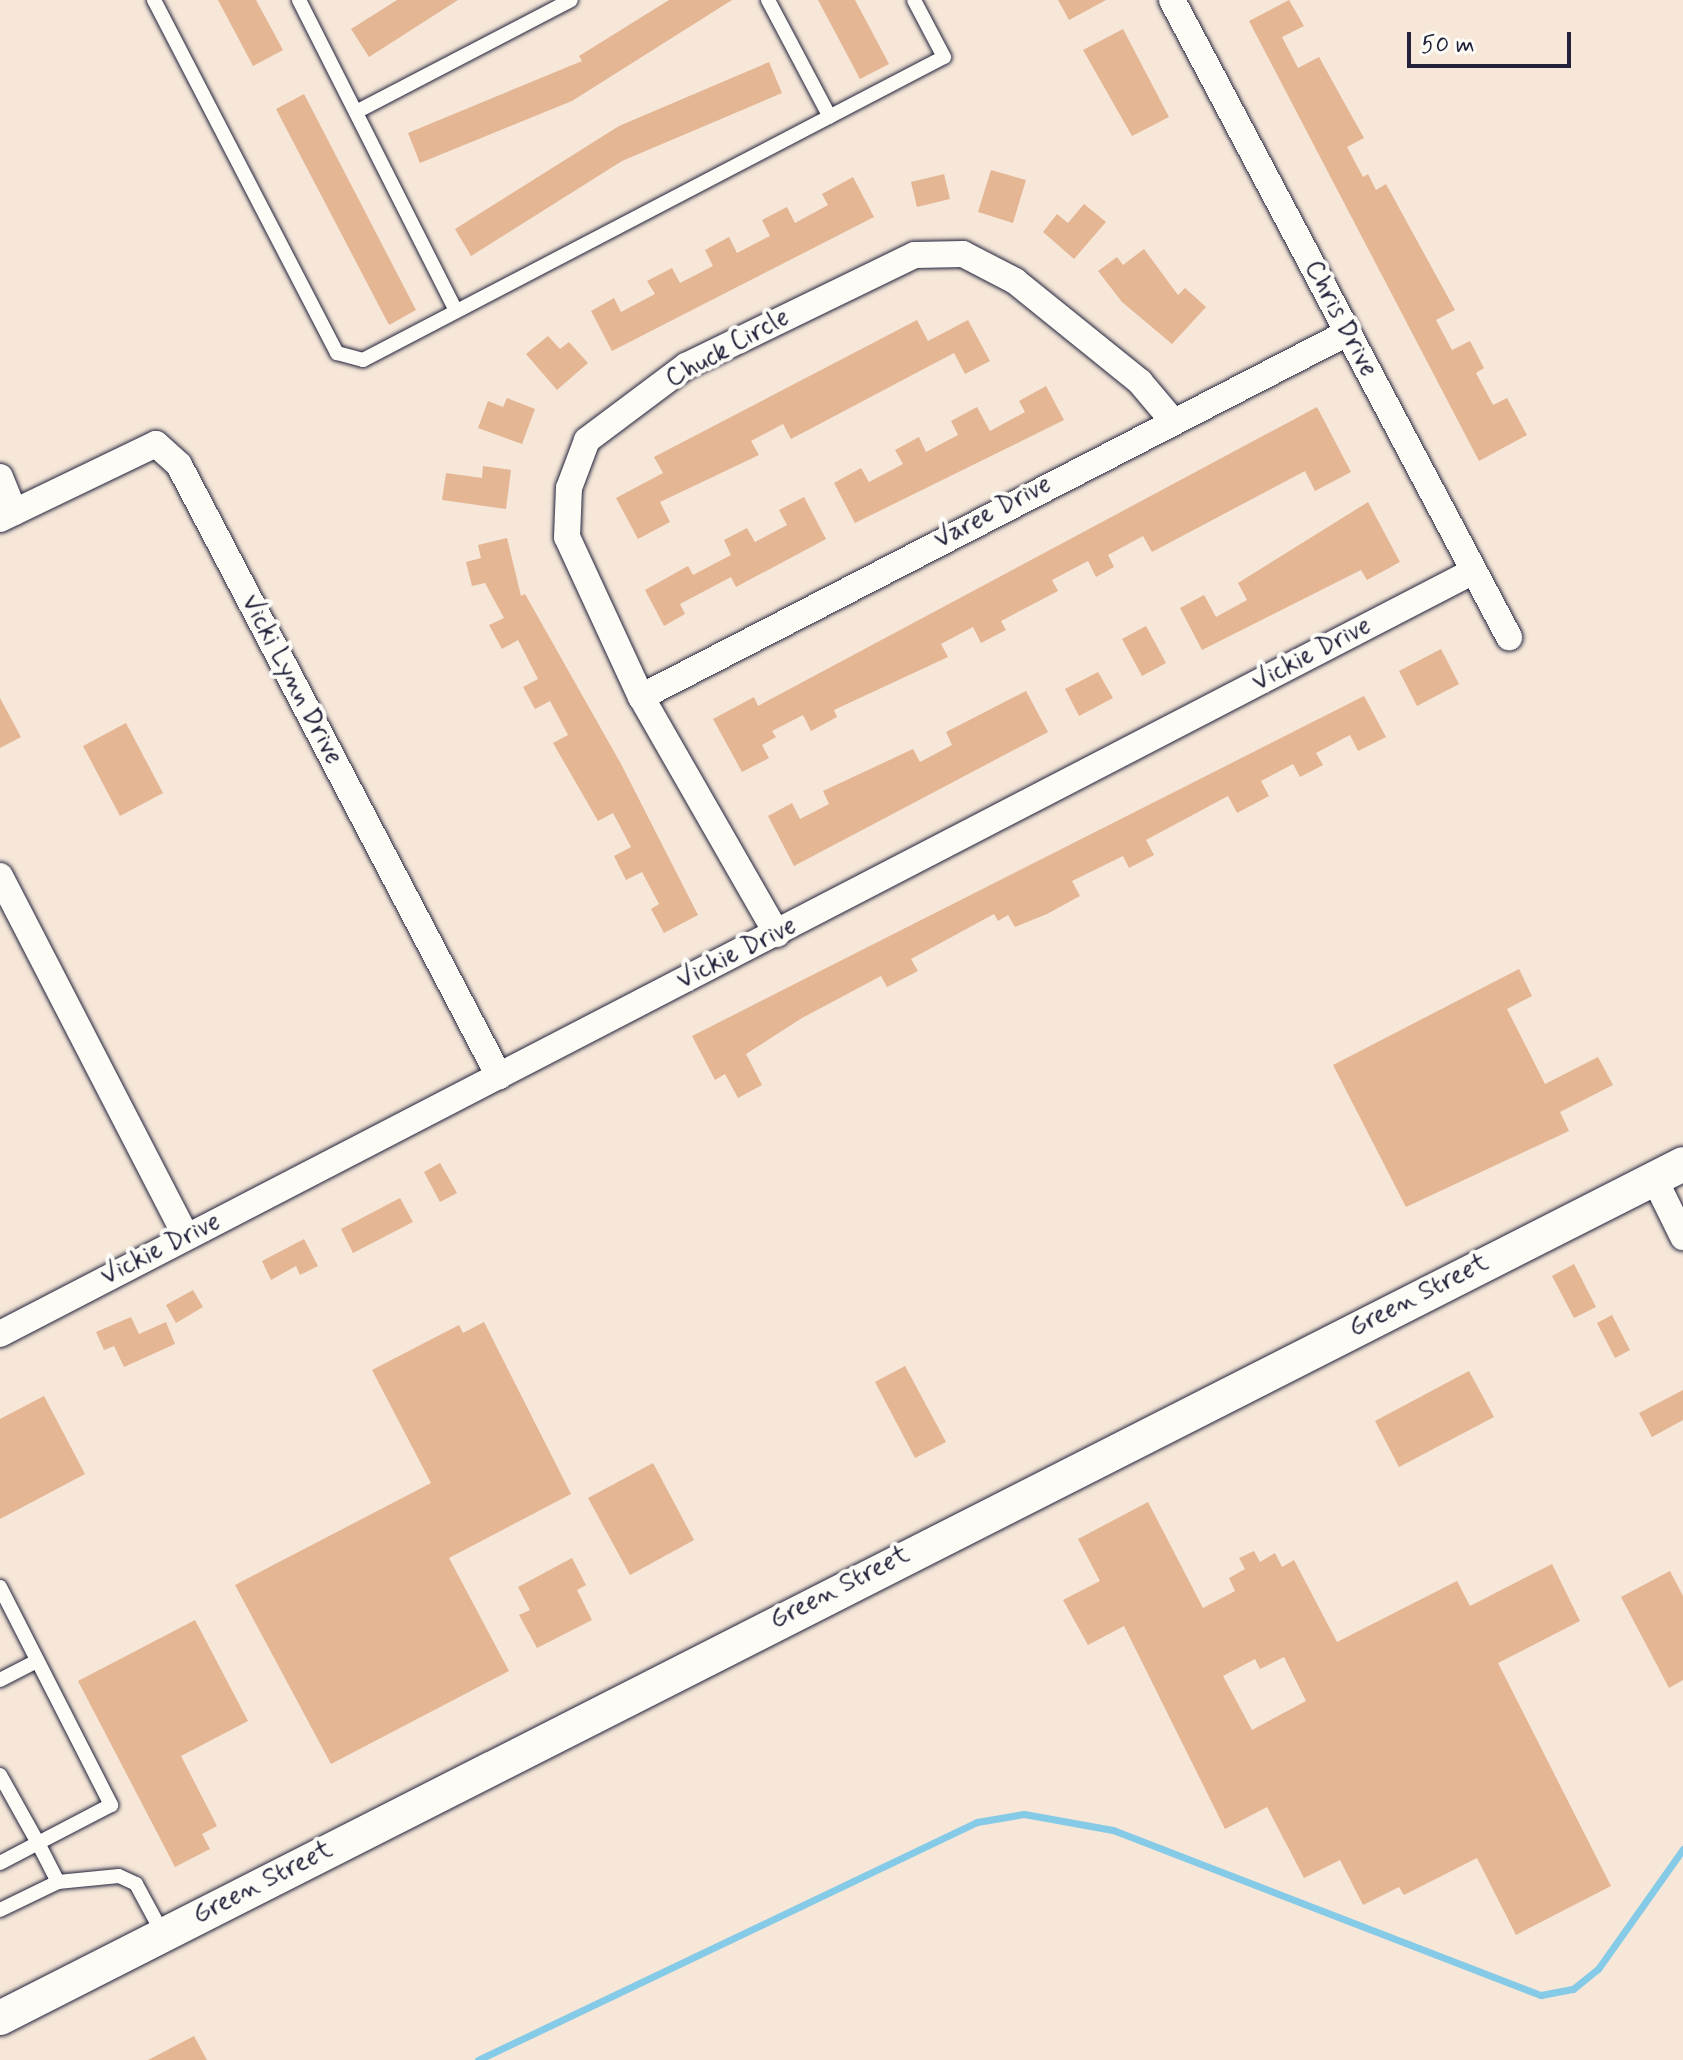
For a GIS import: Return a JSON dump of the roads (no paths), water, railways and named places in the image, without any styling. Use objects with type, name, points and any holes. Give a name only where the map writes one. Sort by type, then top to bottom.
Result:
[{"type":"street","name":"Chris Drive","points":[[1172,0],[1509,637]]},
{"type":"street","name":"Chuck Circle","points":[[777,934],[641,697],[567,537],[569,488],[587,440],[686,366],[915,255],[963,254],[1015,281],[1140,382],[1172,420]]},
{"type":"street","name":"Varee Drive","points":[[641,697],[1172,420],[1347,333]]},
{"type":"street","name":"Vicki Lynn Drive","points":[[7,515],[156,444],[179,465],[499,1076]]},
{"type":"street","points":[[0,477],[7,515]]},
{"type":"street","name":"Vickie Drive","points":[[0,1334],[1472,572]]},
{"type":"street","points":[[0,876],[186,1237]]},
{"type":"street","points":[[1668,1171],[1683,1237]]},
{"type":"street","name":"Green Street","points":[[0,2018],[1668,1171]]},
{"type":"lane","points":[[154,0],[337,353],[363,360],[944,57],[914,0]]},
{"type":"lane","points":[[299,0],[456,311]]},
{"type":"lane","points":[[356,112],[571,0]]},
{"type":"lane","points":[[768,0],[830,117]]},
{"type":"lane","points":[[0,1587],[111,1805],[38,1843],[6,1865]]},
{"type":"lane","points":[[0,1680],[37,1661]]},
{"type":"lane","points":[[0,1775],[58,1882]]},
{"type":"lane","points":[[0,1910],[24,1894],[58,1882],[119,1876],[136,1884],[163,1934]]},
{"type":"waterway","points":[[478,2060],[977,1822],[1024,1814],[1113,1830],[1541,1995],[1573,1989],[1598,1969],[1683,1849]]}]
